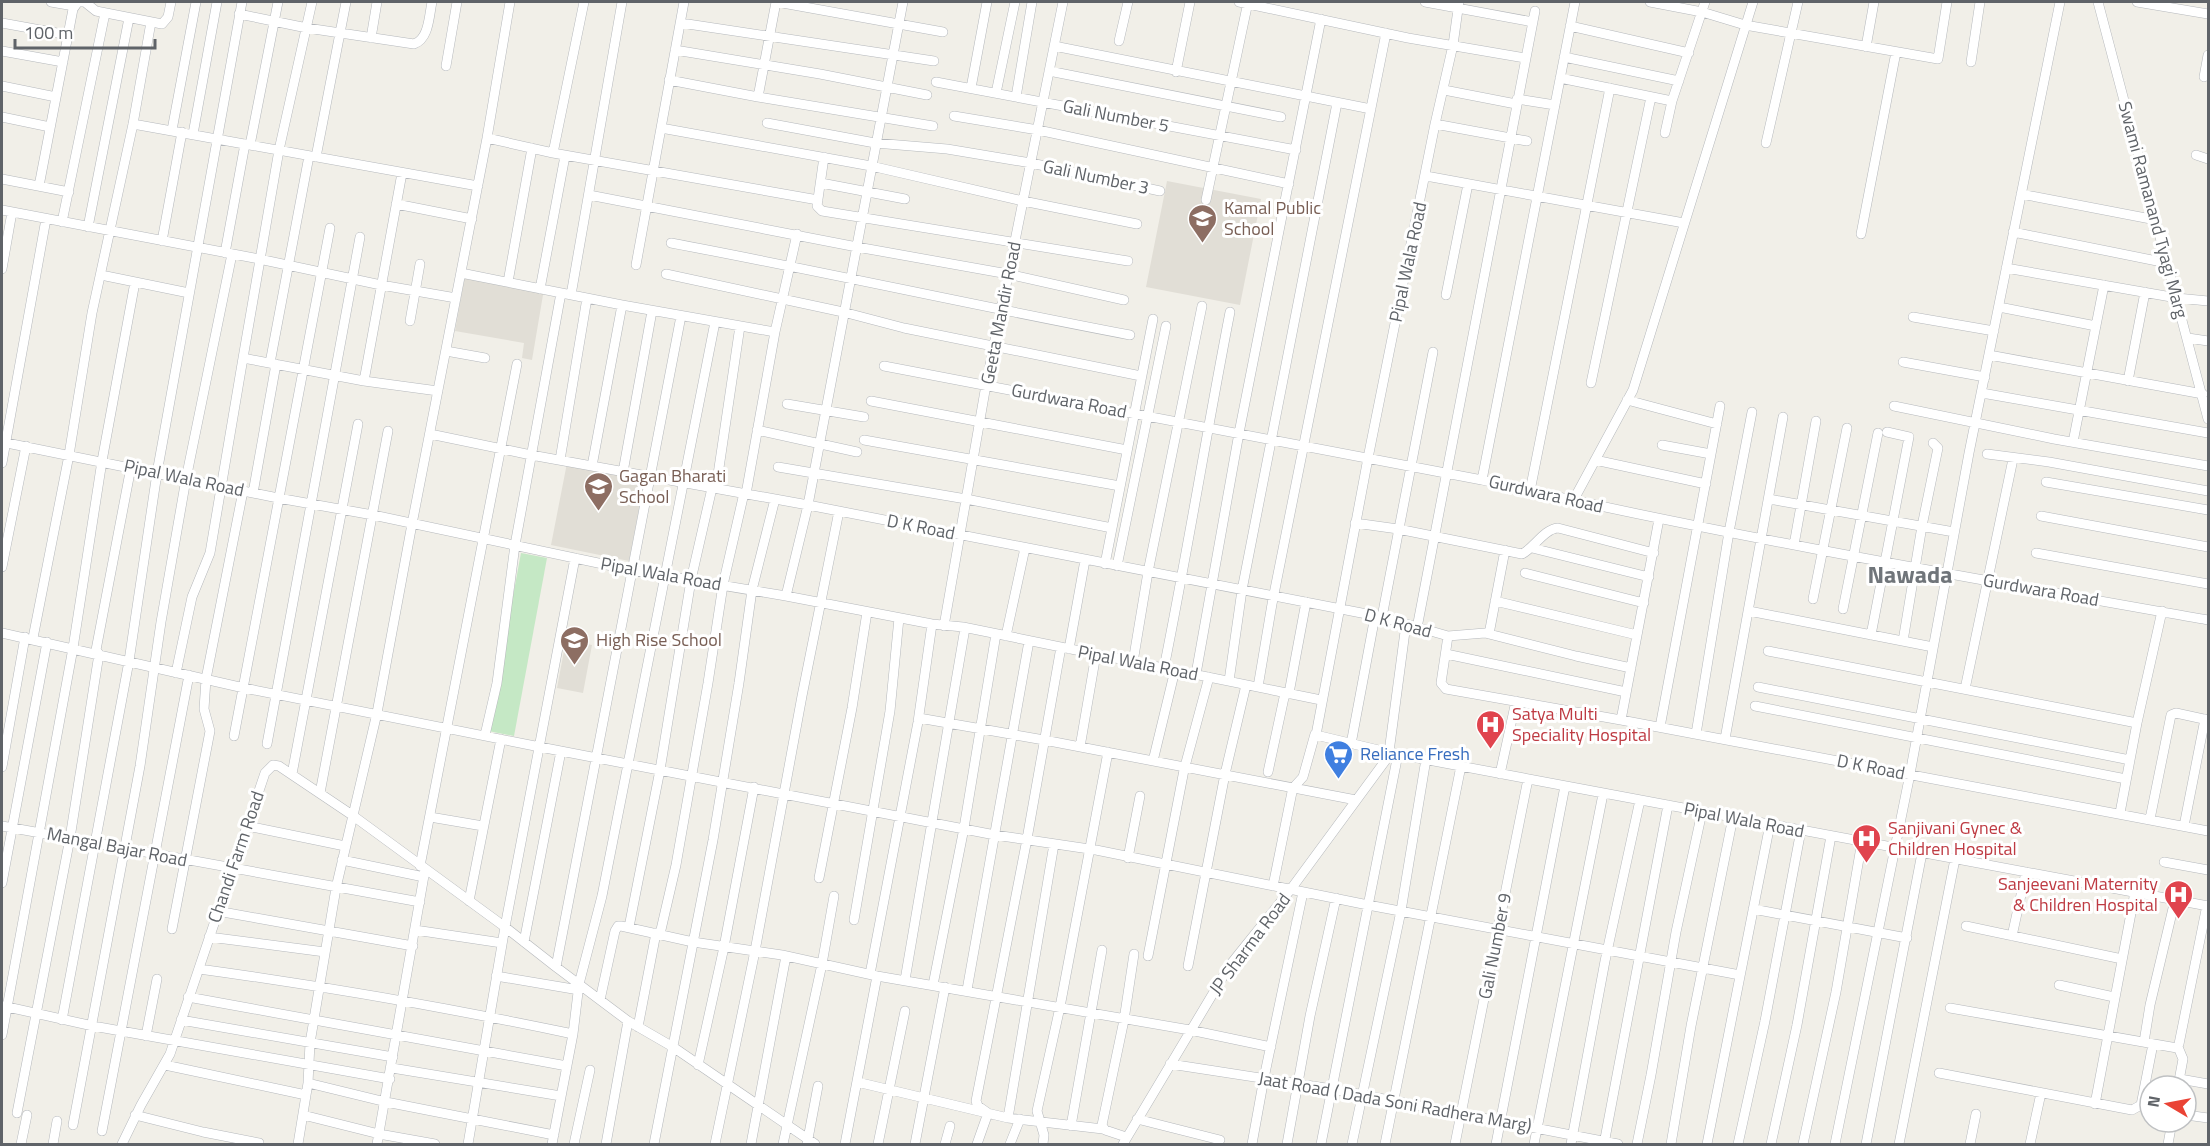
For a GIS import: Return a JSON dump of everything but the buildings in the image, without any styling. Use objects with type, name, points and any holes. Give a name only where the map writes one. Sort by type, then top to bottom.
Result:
[{"type":"street","points":[[51,2],[71,4],[87,2],[93,10],[162,24],[166,21],[171,2]]},
{"type":"street","points":[[162,241],[196,2]]},
{"type":"street","points":[[193,134],[217,2]]},
{"type":"street","points":[[62,1020],[129,661],[157,472],[242,2]]},
{"type":"street","points":[[73,1125],[125,850],[156,668],[161,622],[247,144],[278,2]]},
{"type":"street","points":[[176,673],[192,597],[210,553],[279,150],[312,2]]},
{"type":"street","points":[[172,929],[210,731],[204,709],[206,679],[248,492],[273,363],[288,265],[346,2]]},
{"type":"street","points":[[371,38],[377,2]]},
{"type":"street","points":[[239,14],[307,28],[418,43],[426,33],[432,2]]},
{"type":"street","points":[[446,66],[457,2]]},
{"type":"street","points":[[298,1144],[308,1083],[310,1043],[328,931],[345,846],[377,713],[472,219],[510,2]]},
{"type":"street","points":[[553,153],[584,2]]},
{"type":"street","points":[[485,735],[497,683],[515,545],[531,455],[589,195],[622,2]]},
{"type":"street","points":[[636,265],[684,2]]},
{"type":"street","points":[[758,97],[777,2],[898,22],[943,32]]},
{"type":"street","points":[[786,596],[808,505],[903,2]]},
{"type":"street","points":[[970,88],[987,2]]},
{"type":"street","points":[[996,93],[1015,2]]},
{"type":"street","points":[[1016,97],[1032,2]]},
{"type":"street","name":"Geeta Mandir Road","points":[[944,626],[986,385],[1063,2]]},
{"type":"street","points":[[1119,40],[1128,2]]},
{"type":"street","points":[[1176,72],[1190,2]]},
{"type":"street","points":[[1206,200],[1231,83],[1245,2],[1386,33],[1525,58]]},
{"type":"street","points":[[1425,2],[1459,5],[1533,22]]},
{"type":"street","points":[[1482,480],[1575,2]]},
{"type":"street","points":[[1650,2],[1702,12],[1745,25],[1790,34],[1938,59],[1947,2]]},
{"type":"street","points":[[1665,133],[1672,101],[1705,2]]},
{"type":"street","points":[[1573,501],[1633,390],[1752,2]]},
{"type":"street","points":[[1766,143],[1798,2]]},
{"type":"street","points":[[1866,47],[1874,2]]},
{"type":"street","points":[[1971,62],[1980,2]]},
{"type":"street","points":[[1835,1144],[1910,774],[1954,532],[2060,2]]},
{"type":"street","name":"Swami Ramanand Tyagi Marg","points":[[2098,2],[2208,419]]},
{"type":"street","points":[[2137,2],[2206,14],[2206,2]]},
{"type":"street","points":[[39,186],[68,35],[71,4]]},
{"type":"street","name":"Pipal Wala Road","points":[[1459,5],[1453,45],[1368,458],[1315,734],[1318,737],[1500,774],[2207,906]]},
{"type":"street","points":[[1417,628],[1535,10]]},
{"type":"street","points":[[63,222],[105,13]]},
{"type":"street","points":[[88,227],[129,18]]},
{"type":"street","points":[[1196,674],[1239,433],[1321,19]]},
{"type":"street","points":[[2,767],[69,455],[92,313],[133,124],[151,22]]},
{"type":"street","points":[[2,23],[68,35]]},
{"type":"street","points":[[681,23],[934,61]]},
{"type":"street","points":[[1570,27],[1689,53]]},
{"type":"street","points":[[1258,687],[1386,33]]},
{"type":"street","points":[[1054,46],[1305,98],[1371,109]]},
{"type":"street","points":[[675,50],[927,94]]},
{"type":"street","points":[[2,51],[63,62]]},
{"type":"street","points":[[1861,234],[1896,52]]},
{"type":"street","points":[[2204,77],[2208,55]]},
{"type":"street","points":[[1564,57],[1679,81]]},
{"type":"street","points":[[1049,71],[1281,117]]},
{"type":"street","points":[[1560,78],[1672,101]]},
{"type":"street","points":[[669,80],[933,126]]},
{"type":"street","name":"Gali Number 5","points":[[936,82],[1296,150]]},
{"type":"street","points":[[2,86],[56,97]]},
{"type":"street","points":[[1530,491],[1610,88]]},
{"type":"street","points":[[1444,90],[1517,102],[1555,105]]},
{"type":"street","points":[[1591,383],[1651,97]]},
{"type":"street","points":[[1229,681],[1242,590],[1337,103]]},
{"type":"street","points":[[954,116],[1038,130],[1289,184]]},
{"type":"street","points":[[2,117],[50,127]]},
{"type":"street","name":"Gali Number 3","points":[[767,123],[875,143],[947,149],[1031,163],[1161,191]]},
{"type":"street","points":[[133,124],[478,186]]},
{"type":"street","points":[[1435,124],[1527,141]]},
{"type":"street","points":[[661,128],[871,166],[1137,225]]},
{"type":"street","points":[[487,138],[565,156],[818,200]]},
{"type":"street","points":[[508,282],[532,148]]},
{"type":"street","points":[[2196,155],[2208,159]]},
{"type":"street","points":[[540,289],[565,156]]},
{"type":"street","points":[[824,157],[818,200],[819,210],[1128,261]]},
{"type":"street","points":[[364,381],[402,173]]},
{"type":"street","points":[[1426,176],[1684,223]]},
{"type":"street","points":[[2,179],[69,192]]},
{"type":"street","points":[[821,183],[905,199]]},
{"type":"street","points":[[1446,295],[1468,184]]},
{"type":"street","points":[[2021,194],[2156,220]]},
{"type":"street","points":[[589,195],[1008,274],[1124,300]]},
{"type":"street","points":[[396,204],[472,219]]},
{"type":"street","points":[[2,210],[456,298]]},
{"type":"street","points":[[2,269],[12,212]]},
{"type":"street","points":[[2,463],[46,219]]},
{"type":"street","points":[[234,736],[330,228]]},
{"type":"street","points":[[2013,232],[2167,263]]},
{"type":"street","points":[[638,1027],[658,933],[676,865],[723,585],[745,494],[775,332],[797,234]]},
{"type":"street","points":[[267,744],[360,237]]},
{"type":"street","points":[[672,243],[1130,335]]},
{"type":"street","points":[[410,321],[420,264]]},
{"type":"street","points":[[2006,268],[2177,298],[2208,301]]},
{"type":"street","points":[[461,273],[775,332]]},
{"type":"street","points":[[666,274],[783,298],[904,328],[1141,376]]},
{"type":"street","points":[[101,275],[189,293]]},
{"type":"street","points":[[2,1035],[4,1006],[40,832],[73,648],[102,461],[135,282]]},
{"type":"street","points":[[2073,442],[2104,285]]},
{"type":"street","points":[[2128,381],[2145,292]]},
{"type":"street","points":[[560,460],[587,298]]},
{"type":"street","points":[[592,466],[622,305]]},
{"type":"street","points":[[1133,662],[1148,572],[1202,306]]},
{"type":"street","points":[[1999,308],[2096,326]]},
{"type":"street","points":[[623,472],[652,310]]},
{"type":"street","points":[[1164,668],[1230,312]]},
{"type":"street","points":[[556,967],[681,316]]},
{"type":"street","points":[[1913,317],[1994,331]]},
{"type":"street","points":[[1105,564],[1153,319]]},
{"type":"street","points":[[308,1083],[386,1102],[473,1119],[553,1140],[573,1034],[579,987],[602,896],[629,764],[715,322]]},
{"type":"street","points":[[629,927],[660,770],[691,580],[714,488],[740,326]]},
{"type":"street","points":[[1117,566],[1166,326]]},
{"type":"street","points":[[2188,338],[2208,341]]},
{"type":"street","points":[[446,351],[485,358]]},
{"type":"street","points":[[1351,744],[1398,529],[1432,352]]},
{"type":"street","points":[[1989,355],[2203,394]]},
{"type":"street","points":[[243,358],[364,381],[438,391]]},
{"type":"street","points":[[1903,362],[1985,377]]},
{"type":"street","points":[[378,1139],[420,902],[430,817],[446,727],[517,364]]},
{"type":"street","name":"Gurdwara Road","points":[[884,366],[1482,480],[1762,539],[2208,620]]},
{"type":"street","points":[[1982,393],[2208,433]]},
{"type":"street","points":[[871,400],[1127,450]]},
{"type":"street","points":[[1628,400],[1717,424]]},
{"type":"street","points":[[787,404],[864,417]]},
{"type":"street","points":[[1660,727],[1720,406]]},
{"type":"street","points":[[1894,406],[1976,424],[2208,466]]},
{"type":"street","points":[[1696,734],[1729,532],[1752,412]]},
{"type":"street","points":[[1725,739],[1783,417]]},
{"type":"street","points":[[1794,545],[1816,421]]},
{"type":"street","points":[[292,774],[358,424]]},
{"type":"street","points":[[1813,599],[1847,428]]},
{"type":"street","points":[[757,430],[857,452]]},
{"type":"street","points":[[320,793],[388,431]]},
{"type":"street","points":[[1843,609],[1861,515],[1882,432],[1909,437],[1871,635]]},
{"type":"street","name":"D K Road","points":[[430,434],[1378,616],[1448,636],[1441,683],[1444,688],[2208,831]]},
{"type":"street","points":[[864,440],[1120,486]]},
{"type":"street","name":"Pipal Wala Road","points":[[4,442],[373,515],[631,570],[965,628],[1321,700]]},
{"type":"street","points":[[1903,641],[1922,525],[1938,448],[1933,443]]},
{"type":"street","points":[[1662,445],[1711,454]]},
{"type":"street","points":[[2,567],[26,446]]},
{"type":"street","points":[[1987,454],[2049,462],[2208,491]]},
{"type":"street","points":[[1965,689],[2013,459]]},
{"type":"street","points":[[1595,460],[1706,484]]},
{"type":"street","points":[[16,1113],[70,838],[99,654],[96,650],[131,467]]},
{"type":"street","points":[[778,467],[966,499],[1112,528]]},
{"type":"street","points":[[2046,482],[2208,510]]},
{"type":"street","points":[[654,1144],[723,781],[752,590],[775,499]]},
{"type":"street","points":[[1769,499],[1954,532]]},
{"type":"street","points":[[715,1144],[755,951],[839,511]]},
{"type":"street","points":[[2041,516],[2208,547]]},
{"type":"street","points":[[1621,720],[1659,519]]},
{"type":"street","points":[[1355,523],[1398,529],[1522,554],[1554,528],[1654,553]]},
{"type":"street","points":[[933,985],[964,828],[980,728],[1024,548]]},
{"type":"street","points":[[1532,548],[1649,577]]},
{"type":"street","points":[[1489,634],[1505,550]]},
{"type":"street","points":[[2036,553],[2208,584]]},
{"type":"street","points":[[468,1144],[502,943],[575,558]]},
{"type":"street","points":[[988,1113],[975,1101],[997,996],[1044,740],[1085,560]]},
{"type":"street","points":[[1525,573],[1644,603]]},
{"type":"street","points":[[1495,601],[1637,635]]},
{"type":"street","points":[[1268,772],[1306,602]]},
{"type":"street","points":[[1749,611],[1933,647]]},
{"type":"street","points":[[819,878],[852,708],[867,612]]},
{"type":"street","points":[[2120,813],[2162,612]]},
{"type":"street","points":[[854,920],[890,711],[899,618]]},
{"type":"street","points":[[845,1144],[900,816],[919,718],[932,624]]},
{"type":"street","points":[[1321,1144],[1368,905],[1393,753],[1406,624]]},
{"type":"street","points":[[905,980],[965,628]]},
{"type":"street","points":[[2,633],[244,688],[540,747],[995,835],[1089,849],[1368,905],[1740,975]]},
{"type":"street","points":[[1448,636],[1489,634],[1631,668]]},
{"type":"street","points":[[967,990],[1029,641]]},
{"type":"street","points":[[2,883],[47,642]]},
{"type":"street","points":[[1768,651],[2137,723]]},
{"type":"street","points":[[1080,747],[1096,654]]},
{"type":"street","points":[[1446,654],[1626,692]]},
{"type":"street","points":[[1153,760],[1175,670]]},
{"type":"street","points":[[102,1131],[189,675]]},
{"type":"street","points":[[1148,956],[1185,767],[1209,677]]},
{"type":"street","points":[[1188,966],[1225,774],[1246,685]]},
{"type":"street","points":[[1758,687],[2130,760]]},
{"type":"street","points":[[1500,774],[1516,701]]},
{"type":"street","points":[[1755,706],[2126,779]]},
{"type":"street","points":[[2150,819],[2172,715],[2176,713],[2207,719],[2184,826]]},
{"type":"street","points":[[919,718],[1153,760],[1356,800]]},
{"type":"street","points":[[1273,886],[1293,788],[1303,777],[1315,734]]},
{"type":"street","points":[[469,901],[501,739]]},
{"type":"street","points":[[524,942],[561,751]]},
{"type":"street","points":[[1043,1144],[1044,1135],[1037,1111],[1060,1007],[1108,752]]},
{"type":"street","name":"JP Sharma Road","points":[[1124,1141],[1230,965],[1291,889],[1393,753]]},
{"type":"street","points":[[1352,1144],[1401,911],[1426,759]]},
{"type":"street","name":"Chandi Farm Road","points":[[122,1144],[135,1115],[165,1065],[247,826],[268,768],[273,765],[292,774],[352,815],[423,871],[505,927],[579,987],[628,1021],[673,1047],[810,1143]]},
{"type":"street","points":[[1384,1144],[1461,766]]},
{"type":"street","name":"Gali Number 9","points":[[1455,1144],[1528,779]]},
{"type":"street","points":[[1496,1144],[1564,786]]},
{"type":"street","points":[[698,1065],[724,946],[754,787]]},
{"type":"street","points":[[1534,1144],[1604,794]]},
{"type":"street","points":[[1128,858],[1140,796]]},
{"type":"street","points":[[1572,1140],[1608,950],[1640,800]]},
{"type":"street","points":[[1604,1143],[1668,805]]},
{"type":"street","points":[[1637,1144],[1652,1075],[1670,962],[1702,812]]},
{"type":"street","points":[[430,817],[483,826]]},
{"type":"street","points":[[1671,1144],[1702,968],[1733,818]]},
{"type":"street","points":[[1707,1144],[1770,824]]},
{"type":"street","name":"Mangal Bajar Road","points":[[2,826],[420,902]]},
{"type":"street","points":[[247,826],[345,846]]},
{"type":"street","points":[[1738,1144],[1801,830]]},
{"type":"street","points":[[1771,1144],[1831,836]]},
{"type":"street","points":[[1803,1144],[1824,1053],[1862,842]]},
{"type":"street","points":[[1008,1118],[1054,844]]},
{"type":"street","points":[[1866,1144],[1922,853]]},
{"type":"street","points":[[1899,1144],[1955,859]]},
{"type":"street","points":[[342,860],[423,871]]},
{"type":"street","points":[[2164,862],[2208,870]]},
{"type":"street","points":[[2012,936],[2026,872]]},
{"type":"street","points":[[1252,1144],[1304,892]]},
{"type":"street","points":[[2095,1104],[2135,892]]},
{"type":"street","points":[[783,1144],[822,964],[834,896]]},
{"type":"street","points":[[1287,1144],[1310,1016],[1336,898]]},
{"type":"street","points":[[1939,1073],[2132,1110],[2141,1105],[2149,1043],[2150,1005],[2175,900]]},
{"type":"street","points":[[2180,1074],[2183,1059],[2178,1047],[2207,906]]},
{"type":"street","points":[[1753,909],[1907,938]]},
{"type":"street","points":[[217,911],[412,946]]},
{"type":"street","points":[[600,1000],[618,926],[693,942],[786,956],[873,975],[1190,1030],[1271,1047]]},
{"type":"street","points":[[1966,926],[2122,959]]},
{"type":"street","points":[[415,930],[502,943]]},
{"type":"street","points":[[209,937],[325,952]]},
{"type":"street","points":[[1071,1126],[1102,950]]},
{"type":"street","points":[[1103,1129],[1134,954]]},
{"type":"street","points":[[751,1144],[786,956]]},
{"type":"street","points":[[199,969],[320,986],[490,1016],[573,1034]]},
{"type":"street","points":[[496,976],[579,987]]},
{"type":"street","points":[[146,1036],[157,979]]},
{"type":"street","points":[[2059,985],[2114,997]]},
{"type":"street","points":[[915,1144],[945,987]]},
{"type":"street","points":[[188,997],[567,1066]]},
{"type":"street","points":[[4,1006],[93,1026],[390,1079]]},
{"type":"street","points":[[1950,1008],[2178,1047]]},
{"type":"street","points":[[878,1144],[905,1011]]},
{"type":"street","points":[[181,1020],[393,1056]]},
{"type":"street","points":[[606,1144],[628,1021]]},
{"type":"street","name":"Jaat Road ( Dada Soni Radhera Marg)","points":[[1170,1064],[1332,1089],[1537,1128],[1572,1140],[1618,1144]]},
{"type":"street","points":[[165,1065],[306,1095]]},
{"type":"street","points":[[392,1068],[561,1096]]},
{"type":"street","points":[[574,1144],[590,1070]]},
{"type":"street","points":[[857,1082],[1008,1118],[1103,1129],[1124,1141]]},
{"type":"street","points":[[810,1143],[818,1086]]},
{"type":"street","points":[[2030,1144],[2041,1093]]},
{"type":"street","points":[[977,1144],[988,1113]]},
{"type":"street","points":[[303,1114],[378,1139],[435,1144]]},
{"type":"street","points":[[1970,1144],[1976,1114]]},
{"type":"street","points":[[21,1144],[27,1115]]},
{"type":"street","points":[[135,1115],[214,1140],[259,1144]]},
{"type":"street","points":[[1010,1144],[1020,1119]]},
{"type":"street","points":[[1137,1119],[1220,1140]]},
{"type":"street","points":[[53,1144],[57,1121]]},
{"type":"street","points":[[945,1144],[950,1126]]},
{"type":"shaded area","name":"Kamal Public School","points":[[1167,181],[1261,199],[1240,305],[1146,287]]},
{"type":"shaded area","points":[[465,275],[544,289],[532,360],[522,358],[524,343],[455,331]]},
{"type":"shaded area","name":"Gagan Bharati School","points":[[567,463],[645,477],[629,561],[551,545]]},
{"type":"shaded area","name":"High Rise School","points":[[566,640],[592,645],[583,693],[557,688]]},
{"type":"green space","points":[[521,553],[547,558],[514,736],[488,731]]},
{"type":"place","name":"Kamal Public School","points":[[1203,244]]},
{"type":"place","name":"Gagan Bharati School","points":[[598,512]]},
{"type":"place","name":"High Rise School","points":[[575,666]]},
{"type":"place","name":"Satya Multi Speciality Hospital","points":[[1491,750]]},
{"type":"place","name":"Reliance Fresh","points":[[1339,780]]},
{"type":"place","name":"Sanjivani Gynec & Children Hospital","points":[[1867,864]]},
{"type":"place","name":"Sanjeevani Maternity & Children Hospital","points":[[2179,920]]},
{"type":"district","name":"Nawada","points":[[1910,575]]}]
